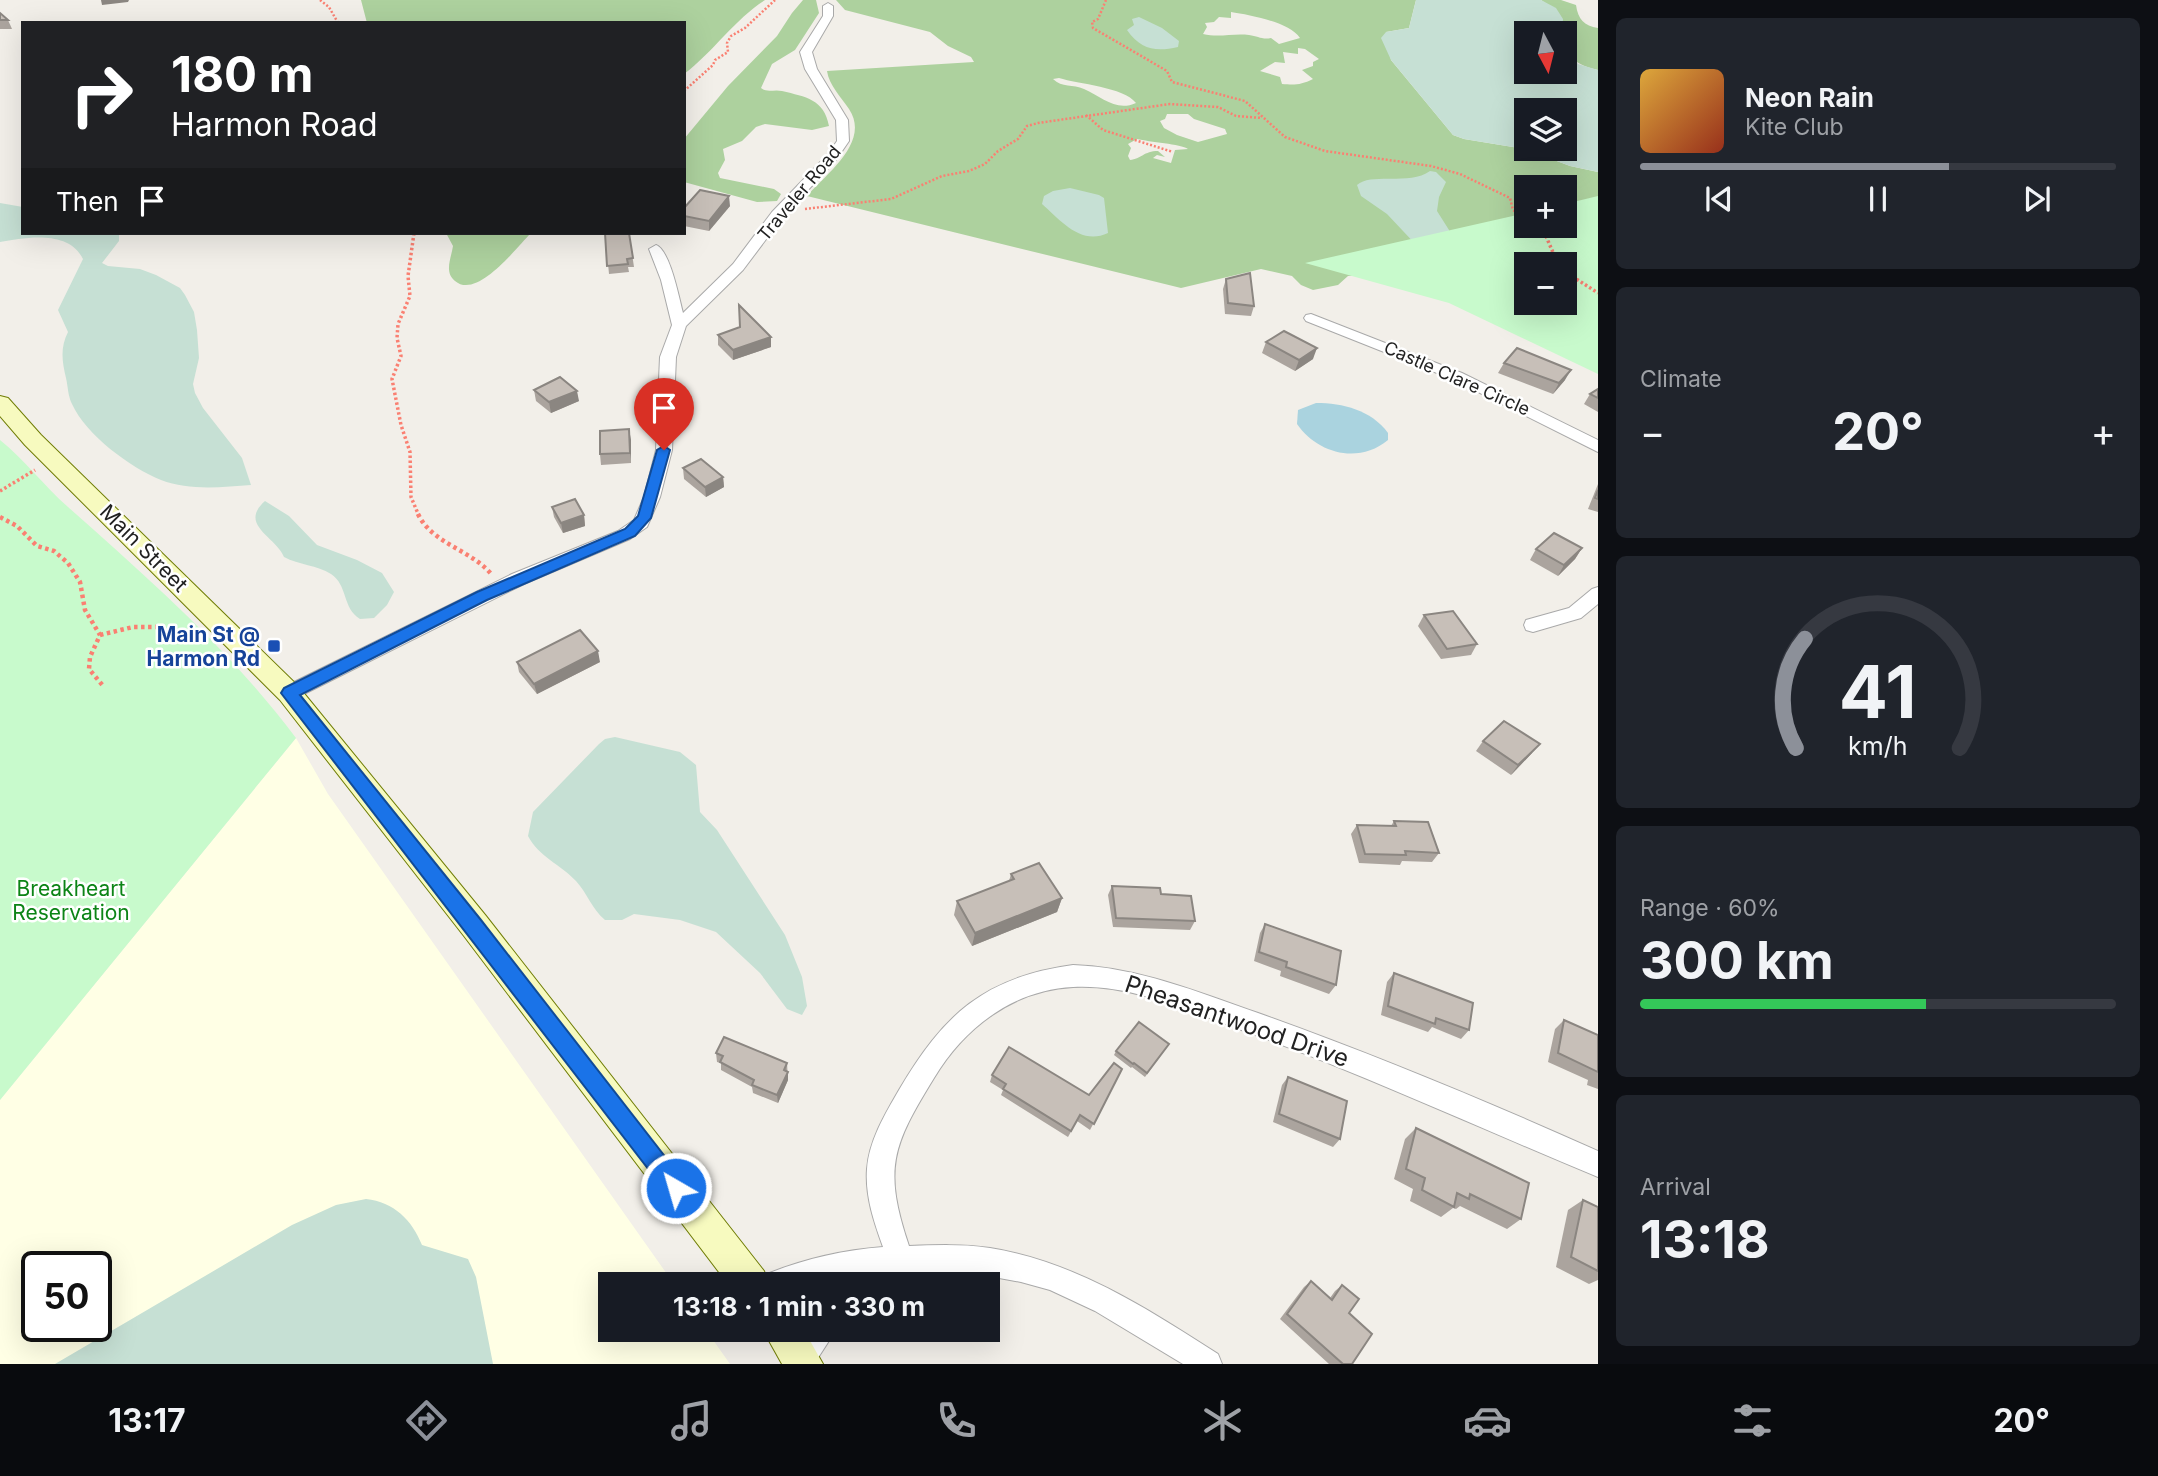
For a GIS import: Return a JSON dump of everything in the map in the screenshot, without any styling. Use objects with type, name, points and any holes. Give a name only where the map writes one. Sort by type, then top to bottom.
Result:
[{"type":"main road","name":"Main Street","points":[[0,403],[289,693],[475,926],[742,1272]]},
{"type":"street","name":"Traveler Road","points":[[680,325],[738,267],[777,215],[832,157],[843,141],[842,120],[811,69],[806,52],[828,16],[828,6]]},
{"type":"street","points":[[289,693],[502,587],[624,535],[643,520],[664,450],[668,357],[680,325],[668,280],[656,249]]},
{"type":"street","name":"Castle Clare Circle","points":[[1311,318],[1457,376],[1598,447]]},
{"type":"street","points":[[1533,625],[1575,613],[1598,594]]},
{"type":"street","name":"Pheasantwood Drive","points":[[900,1259],[883,1204],[880,1164],[885,1142],[941,1046],[960,1024],[982,1006],[1021,987],[1052,979],[1105,978],[1168,993],[1266,1027],[1412,1084],[1598,1164]]},
{"type":"street","points":[[812,1272],[856,1261],[956,1258],[994,1263],[1046,1278],[1124,1312],[1208,1364]]},
{"type":"street","points":[[886,1272],[900,1259]]},
{"type":"path","points":[[320,0],[329,7],[337,21]]},
{"type":"path","points":[[686,89],[713,65],[715,60],[727,52],[727,43],[732,36],[745,29],[775,0]]},
{"type":"path","points":[[1106,0],[1098,19],[1093,22],[1093,28],[1167,71],[1172,82],[1245,101],[1285,137],[1325,151],[1415,163],[1460,174],[1510,198],[1514,211]]},
{"type":"path","points":[[777,215],[891,199],[942,176],[979,167],[1018,139],[1027,126],[1170,104],[1218,107],[1236,116],[1263,118]]},
{"type":"path","points":[[1086,115],[1090,122],[1110,135],[1146,142],[1173,152]]},
{"type":"path","points":[[414,235],[408,276],[410,296],[398,324],[397,338],[401,356],[392,379],[401,425],[410,452],[411,497],[422,523],[438,537],[484,565],[502,587]]},
{"type":"path","points":[[1577,282],[1598,293]]},
{"type":"path","points":[[0,491],[53,459]]},
{"type":"path","points":[[0,517],[17,526],[37,546],[54,551],[68,564],[80,582],[85,610],[100,635]]},
{"type":"path","points":[[100,635],[133,627],[159,627]]},
{"type":"path","points":[[100,635],[88,664],[91,674],[104,687]]},
{"type":"shaded area","points":[[1416,0],[1541,0],[1556,8],[1563,21],[1514,21],[1514,84],[1577,84],[1577,63],[1598,70],[1598,172],[1557,161],[1577,161],[1577,98],[1514,98],[1514,147],[1464,139],[1453,135],[1391,60],[1381,38],[1386,32],[1409,28]]},
{"type":"shaded area","points":[[1139,17],[1162,28],[1179,41],[1178,47],[1156,49],[1138,42],[1127,30],[1134,25],[1132,19]]},
{"type":"shaded area","points":[[1430,171],[1436,172],[1446,182],[1439,197],[1437,211],[1449,230],[1449,237],[1419,248],[1387,214],[1361,196],[1357,185],[1372,179],[1412,178]]},
{"type":"shaded area","points":[[1070,188],[1104,198],[1108,233],[1098,236],[1080,234],[1042,204],[1044,196],[1053,191]]},
{"type":"shaded area","points":[[0,203],[21,207],[21,235],[119,235],[119,241],[102,263],[140,269],[180,288],[194,312],[197,330],[199,358],[193,384],[195,393],[203,408],[242,458],[251,485],[194,487],[161,480],[123,459],[98,439],[79,416],[70,398],[62,355],[68,332],[58,310],[83,259],[68,243],[58,240],[22,238],[0,242]]},
{"type":"shaded area","points":[[265,501],[289,516],[317,545],[382,573],[394,592],[387,605],[374,618],[360,619],[350,609],[340,584],[331,574],[284,557],[257,524],[255,517]]},
{"type":"shaded area","points":[[615,737],[680,752],[696,765],[700,812],[717,830],[785,935],[802,977],[807,1006],[802,1015],[787,1009],[760,973],[716,932],[680,920],[634,914],[622,920],[605,920],[576,881],[544,855],[528,836],[533,812],[599,744],[605,739]]},
{"type":"shaded area","points":[[296,738],[328,794],[666,1272],[598,1272],[598,1342],[714,1342],[730,1364],[0,1364],[0,1100]]},
{"type":"shaded area","points":[[366,1199],[385,1204],[407,1220],[422,1245],[468,1259],[476,1277],[493,1364],[55,1364],[93,1342],[112,1342],[112,1331],[292,1225],[336,1205]]},
{"type":"green space","points":[[361,0],[765,0],[744,16],[686,72],[686,21],[366,21]]},
{"type":"green space","points":[[803,0],[816,0],[819,13],[795,50],[772,64],[761,88],[791,93],[813,101],[823,110],[829,126],[812,130],[765,124],[756,127],[742,141],[723,149],[725,160],[718,173],[720,178],[774,189],[781,194],[777,201],[757,202],[686,183],[686,137],[728,86],[777,36]]},
{"type":"green space","points":[[836,0],[1416,0],[1409,28],[1386,32],[1391,60],[1453,135],[1514,147],[1514,161],[1557,161],[1598,172],[1598,369],[1494,311],[1364,275],[1348,276],[1338,285],[1313,290],[1301,285],[1292,276],[1261,269],[1181,288],[807,196],[843,157],[854,133],[854,121],[849,109],[833,86],[827,71],[974,62],[971,57],[948,46],[930,32],[845,10]],"holes":[[[1231,12],[1268,20],[1295,32],[1300,38],[1279,44],[1271,38],[1249,35],[1203,34],[1207,27],[1205,23],[1214,22],[1219,17],[1231,18]],[[1298,48],[1305,49],[1319,59],[1313,62],[1313,66],[1302,70],[1313,79],[1298,84],[1282,84],[1280,77],[1260,71],[1275,62],[1285,63],[1283,52],[1298,54]],[[1059,78],[1122,93],[1136,103],[1116,105],[1084,89],[1064,85],[1053,79]],[[1167,114],[1188,114],[1194,119],[1225,129],[1227,134],[1198,142],[1164,128],[1160,121],[1165,119]],[[1137,139],[1188,149],[1175,150],[1171,163],[1153,158],[1157,155],[1165,157],[1158,151],[1130,160],[1128,156],[1131,148],[1128,144]]]},
{"type":"green space","points":[[1541,0],[1561,0],[1576,5],[1582,21],[1598,28],[1598,70],[1577,61],[1577,21],[1562,21],[1555,10]]},
{"type":"green space","points":[[1598,196],[1598,374],[1449,303],[1305,263],[1514,216],[1514,238],[1577,238],[1577,201]]},
{"type":"green space","points":[[447,235],[529,235],[496,270],[474,284],[464,285],[455,281],[450,274],[453,246]]},
{"type":"green space","name":"Breakheart Reservation","points":[[0,440],[59,499],[159,589],[217,646],[296,738],[0,1100]]},
{"type":"water","points":[[1316,403],[1346,406],[1365,413],[1388,433],[1388,440],[1376,448],[1351,454],[1315,442],[1297,424],[1298,410]]},
{"type":"building","points":[[700,190],[729,196],[709,221],[686,216],[686,206]]},
{"type":"building","points":[[605,235],[629,235],[633,258],[627,259],[628,264],[607,266]]},
{"type":"building","points":[[1250,273],[1254,306],[1228,303],[1226,279]]},
{"type":"building","points":[[739,305],[771,337],[733,350],[718,335],[740,327]]},
{"type":"building","points":[[1284,331],[1317,348],[1299,360],[1266,342]]},
{"type":"building","points":[[1517,348],[1571,370],[1559,383],[1504,363]]},
{"type":"building","points":[[560,377],[577,391],[549,402],[534,390]]},
{"type":"building","points":[[1598,389],[1598,398],[1590,394]]},
{"type":"building","points":[[629,429],[630,453],[600,454],[600,431]]},
{"type":"building","points":[[701,459],[723,477],[705,487],[683,468]]},
{"type":"building","points":[[575,499],[584,515],[561,523],[552,507]]},
{"type":"building","points":[[1554,533],[1582,548],[1564,565],[1536,549]]},
{"type":"building","points":[[1453,611],[1477,644],[1447,649],[1424,615]]},
{"type":"building","points":[[580,630],[598,651],[534,684],[517,662]]},
{"type":"building","points":[[1504,721],[1540,744],[1518,765],[1483,741]]},
{"type":"building","points":[[1394,821],[1428,822],[1439,853],[1405,851],[1406,855],[1365,854],[1357,825],[1396,826]]},
{"type":"building","points":[[1039,863],[1062,898],[975,933],[957,901],[1014,879],[1011,874]]},
{"type":"building","points":[[1112,886],[1160,888],[1161,894],[1191,896],[1195,921],[1116,918]]},
{"type":"building","points":[[1265,924],[1341,951],[1336,985],[1286,967],[1287,962],[1259,952]]},
{"type":"building","points":[[1394,973],[1473,1003],[1469,1030],[1436,1018],[1435,1024],[1388,1006]]},
{"type":"building","points":[[1564,1020],[1598,1035],[1598,1072],[1558,1053]]},
{"type":"building","points":[[1139,1022],[1169,1044],[1147,1073],[1116,1051]]},
{"type":"building","points":[[724,1037],[787,1063],[784,1070],[788,1072],[777,1095],[752,1085],[754,1080],[720,1062],[723,1056],[716,1053]]},
{"type":"building","points":[[1009,1047],[1089,1095],[1114,1063],[1122,1069],[1094,1124],[1080,1115],[1071,1131],[1003,1089],[1006,1084],[992,1075]]},
{"type":"building","points":[[1288,1077],[1347,1101],[1340,1139],[1279,1114]]},
{"type":"building","points":[[1416,1128],[1529,1183],[1521,1219],[1470,1194],[1469,1199],[1457,1193],[1454,1207],[1422,1190],[1425,1178],[1406,1169]]},
{"type":"building","points":[[1583,1200],[1598,1207],[1598,1271],[1571,1257]]},
{"type":"building","points":[[1311,1281],[1332,1300],[1342,1285],[1359,1299],[1349,1313],[1372,1334],[1352,1364],[1343,1364],[1287,1314]]},
{"type":"place","name":"Main St @ Harmon Rd","points":[[274,646]]},
{"type":"route","points":[[664,450],[644,518],[630,533],[518,579],[289,693],[475,926],[676,1188]]}]
